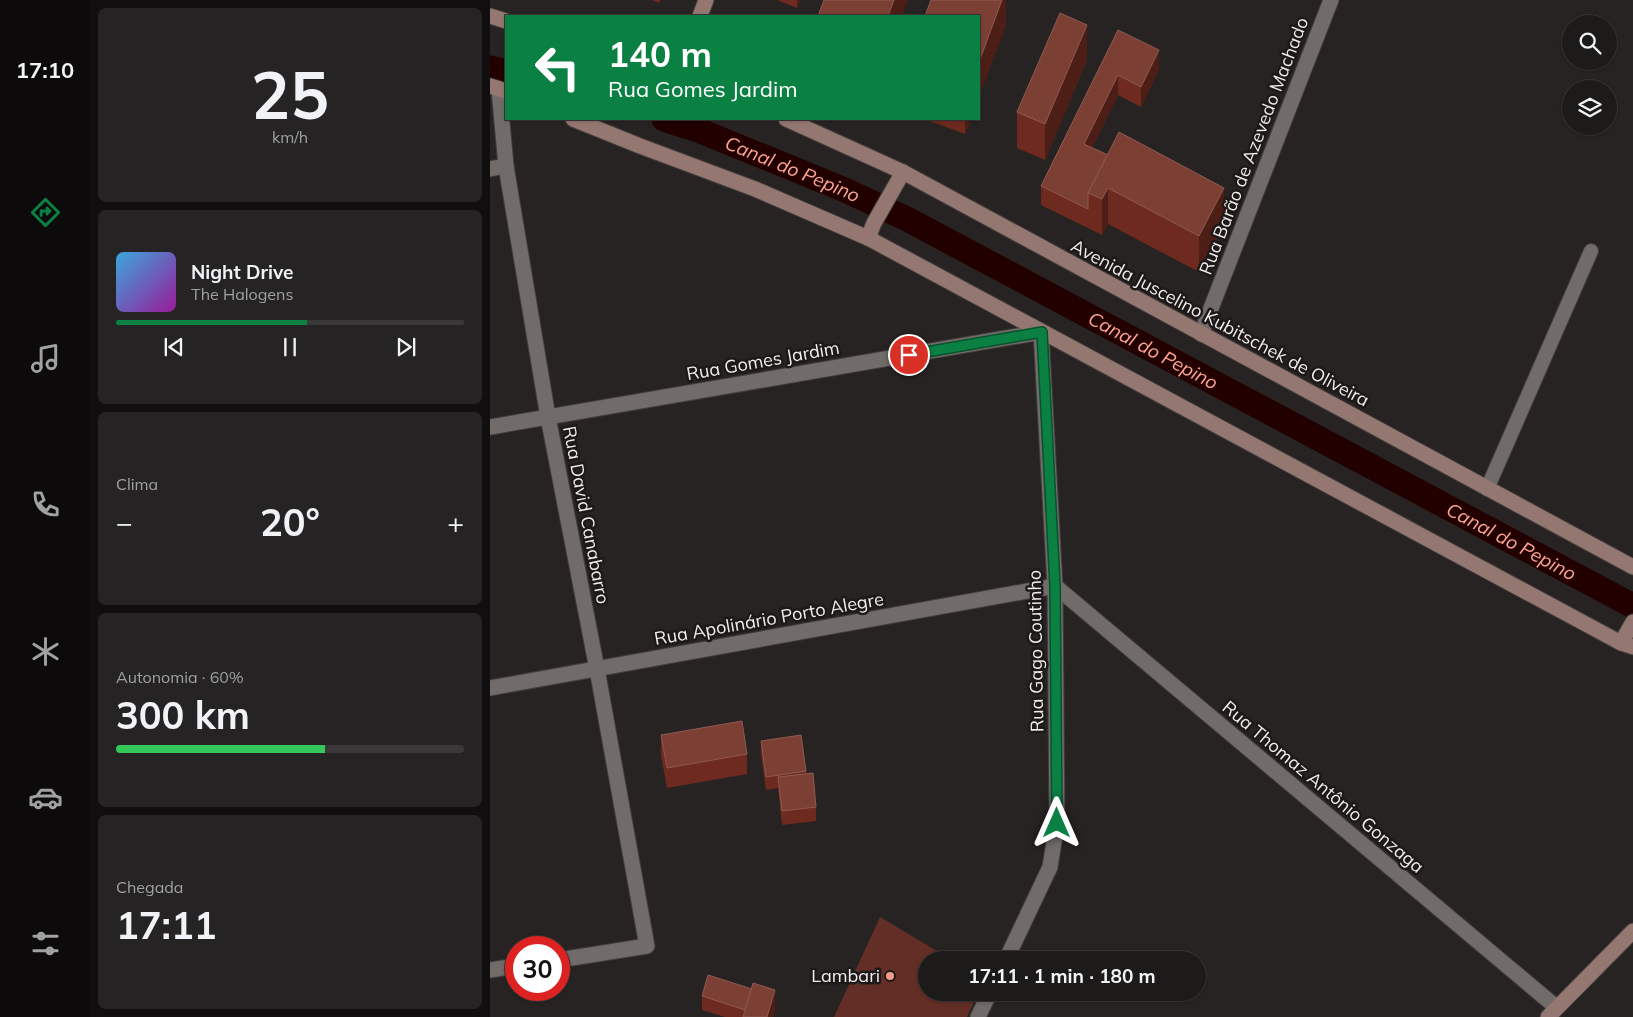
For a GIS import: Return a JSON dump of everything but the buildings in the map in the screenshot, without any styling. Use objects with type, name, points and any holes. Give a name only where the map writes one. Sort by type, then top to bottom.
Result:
[{"type":"main road","points":[[700,15],[706,0]]},
{"type":"main road","points":[[490,16],[505,21]]},
{"type":"main road","points":[[575,120],[755,189],[868,238],[1627,645],[1632,624]]},
{"type":"main road","name":"Avenida Juscelino Kubitschek de Oliveira","points":[[788,120],[1201,334],[1633,567]]},
{"type":"main road","points":[[868,238],[874,223],[899,178]]},
{"type":"main road","points":[[1557,1014],[1633,931]]},
{"type":"street","name":"Rua Barão de Azevedo Machado","points":[[1201,334],[1330,0]]},
{"type":"street","name":"Rua David Canabarro","points":[[499,89],[506,166],[548,417],[597,669],[647,946],[570,958]]},
{"type":"street","points":[[490,169],[506,166]]},
{"type":"street","name":"Rua Gomes Jardim","points":[[490,427],[1042,332]]},
{"type":"street","name":"Rua Gago Coutinho","points":[[1010,951],[1050,867],[1057,823],[1055,586],[1042,332]]},
{"type":"street","name":"Rua Apolinário Porto Alegre","points":[[490,688],[1055,586]]},
{"type":"street","name":"Rua Thomaz Antônio Gonzaga","points":[[1055,586],[1557,1014]]},
{"type":"street","points":[[490,970],[505,968]]},
{"type":"street","points":[[978,1017],[986,1001]]},
{"type":"lane","points":[[1487,489],[1591,251]]},
{"type":"shaded area","name":"Lambari","points":[[880,917],[937,951],[918,951],[918,1001],[974,1001],[967,1017],[834,1017]]},
{"type":"waterway","name":"Canal do Pepino","points":[[490,68],[505,72]]},
{"type":"waterway","name":"Canal do Pepino","points":[[667,120],[698,130],[845,190],[907,219],[1633,606]]},
{"type":"place","name":"Lambari","points":[[890,976]]},
{"type":"route","points":[[909,355],[1042,332],[1055,586],[1057,823]]}]
